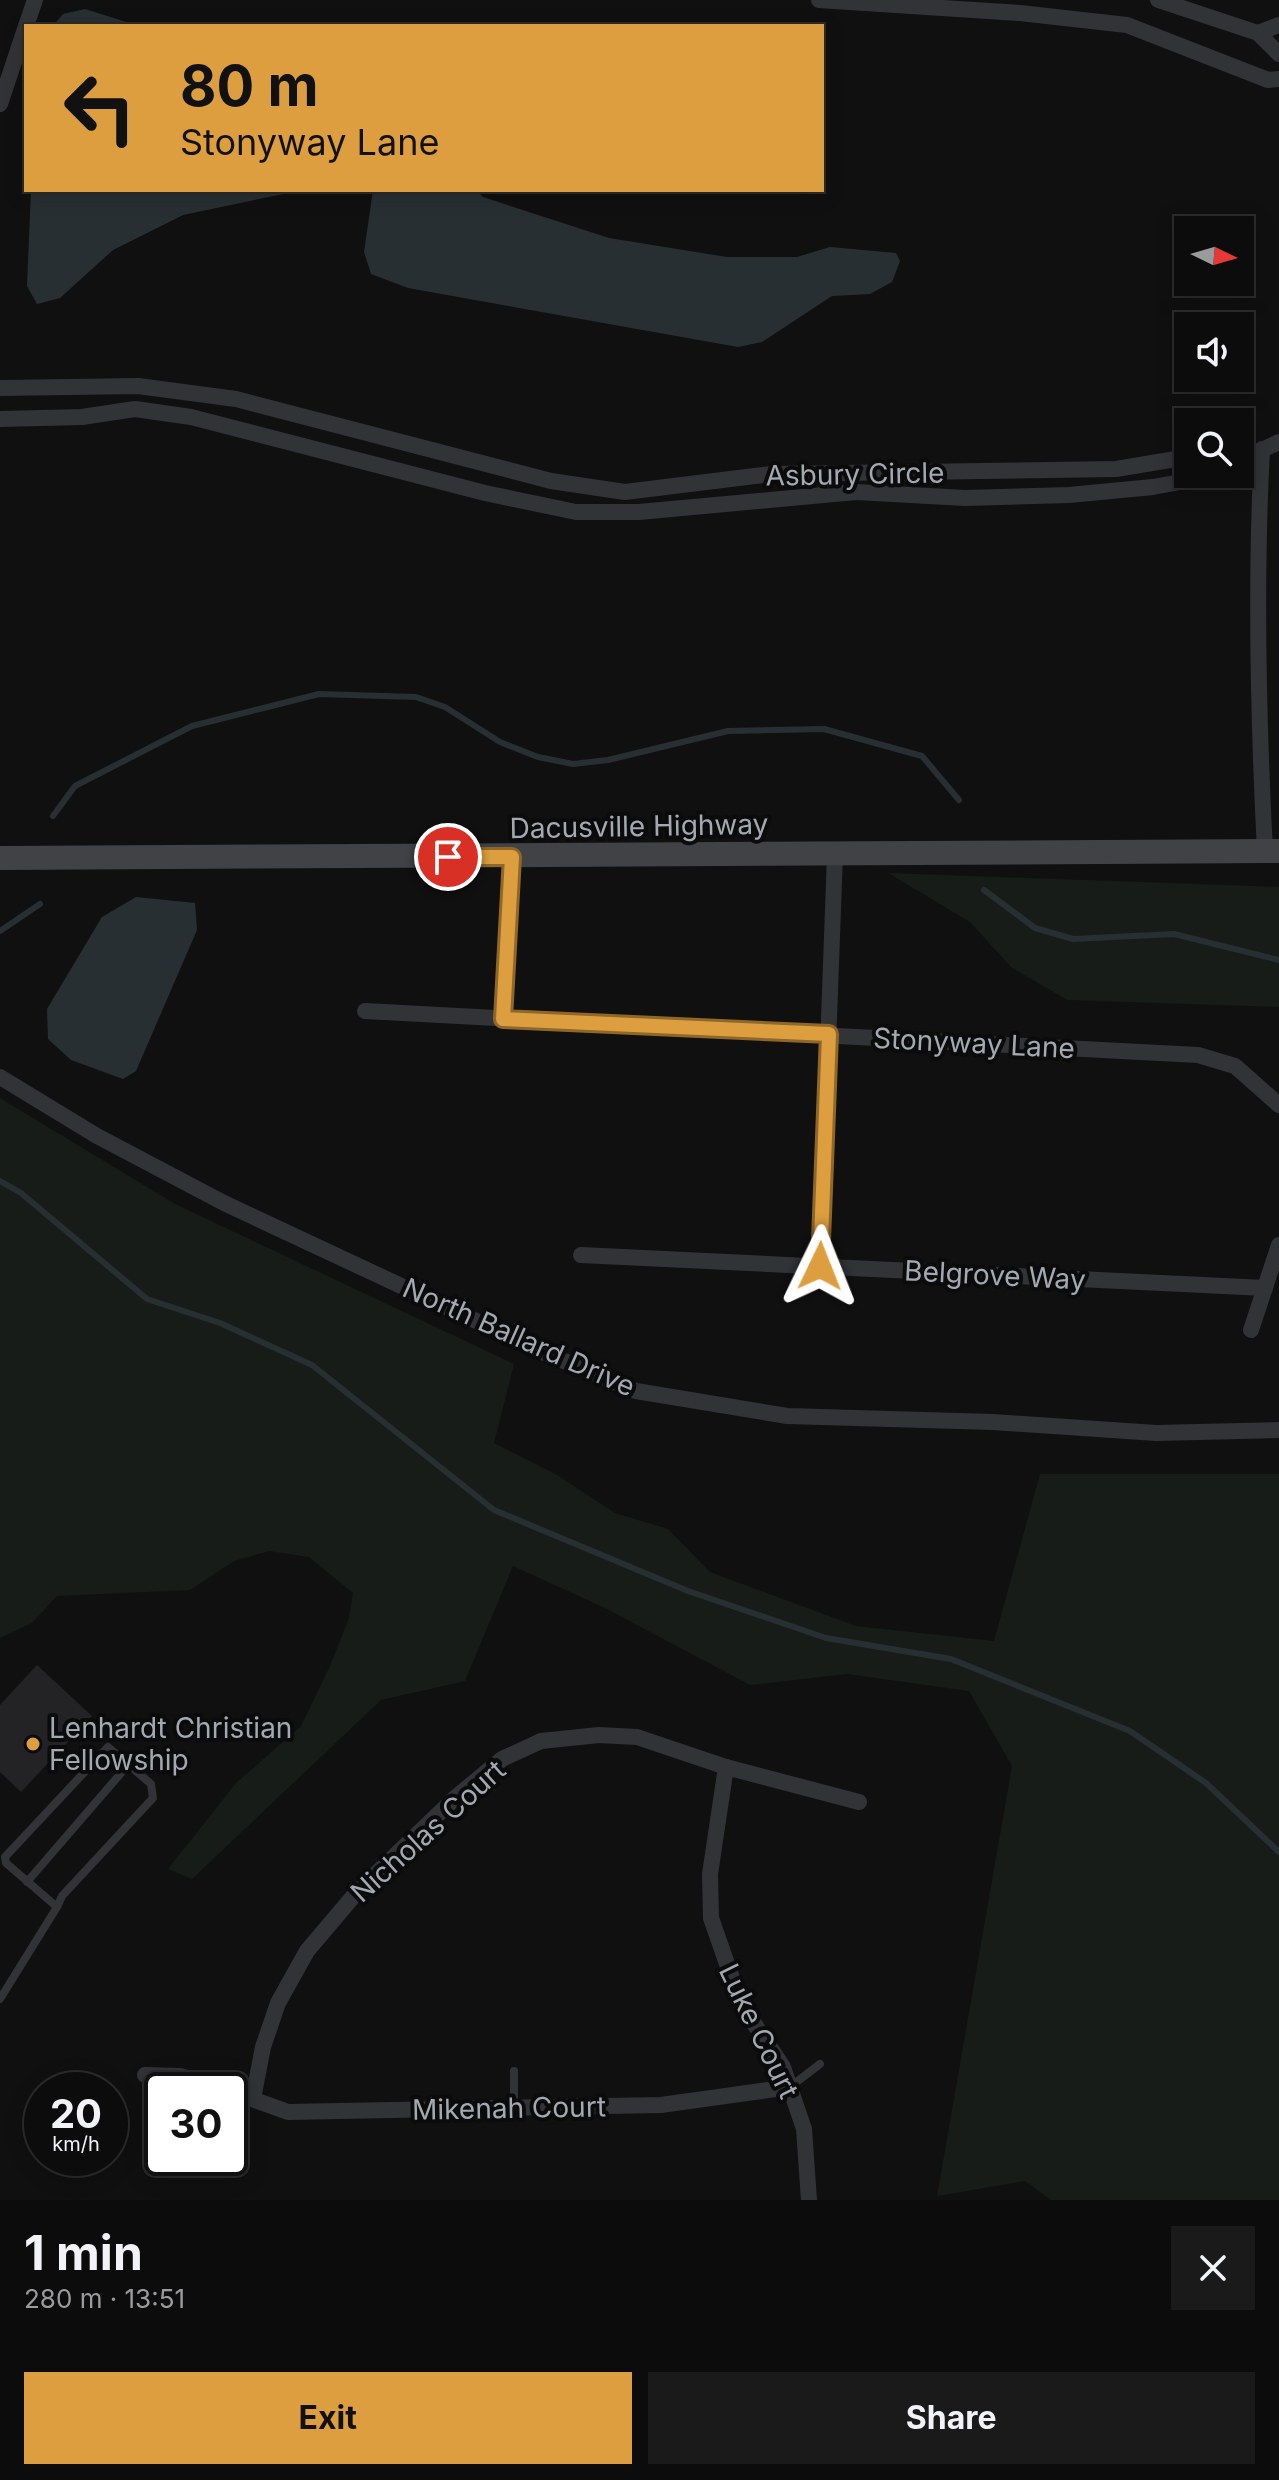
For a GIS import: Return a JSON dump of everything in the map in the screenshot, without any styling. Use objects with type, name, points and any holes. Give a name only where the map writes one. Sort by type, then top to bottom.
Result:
[{"type":"main road","name":"Dacusville Highway","points":[[0,858],[1272,851]]},
{"type":"street","points":[[27,24],[35,0]]},
{"type":"street","points":[[819,0],[1021,6],[1127,25],[1268,80],[1279,79]]},
{"type":"street","points":[[1158,0],[1258,33],[1279,54]]},
{"type":"street","points":[[1258,33],[1279,25]]},
{"type":"street","points":[[0,104],[24,32]]},
{"type":"street","points":[[135,409],[138,386]]},
{"type":"street","name":"Asbury Circle","points":[[0,388],[138,386],[246,401],[543,479],[625,492],[746,477],[1116,469],[1174,459]]},
{"type":"street","points":[[237,429],[246,401]]},
{"type":"street","name":"Asbury Circle","points":[[0,419],[82,417],[135,409],[191,417],[436,481],[576,512],[676,508],[856,492],[965,498],[1069,495],[1174,482]]},
{"type":"street","points":[[1254,453],[1279,442]]},
{"type":"street","points":[[1262,449],[1256,565],[1258,710],[1272,851]]},
{"type":"street","points":[[436,481],[446,452]]},
{"type":"street","points":[[1069,495],[1070,469]]},
{"type":"street","points":[[1116,469],[1116,491]]},
{"type":"street","name":"Asbury Circle","points":[[964,471],[965,498]]},
{"type":"street","name":"Asbury Circle","points":[[746,477],[749,502]]},
{"type":"street","points":[[537,504],[543,479]]},
{"type":"street","points":[[673,485],[676,508]]},
{"type":"street","points":[[820,1266],[835,854]]},
{"type":"street","points":[[503,1019],[512,857]]},
{"type":"street","name":"Stonyway Lane","points":[[365,1011],[1198,1055],[1235,1066],[1279,1105]]},
{"type":"street","name":"North Ballard Drive","points":[[0,1077],[97,1136],[224,1203],[540,1351],[636,1391],[787,1416],[993,1422],[1156,1433],[1279,1430]]},
{"type":"street","points":[[1251,1330],[1279,1245]]},
{"type":"street","name":"Belgrove Way","points":[[581,1255],[1265,1288]]},
{"type":"street","name":"Nicholas Court","points":[[253,2099],[263,2047],[278,2003],[307,1951],[357,1892],[455,1798],[502,1759],[541,1741],[599,1735],[637,1737],[726,1767],[859,1802]]},
{"type":"street","name":"Luke Court","points":[[726,1767],[710,1874],[711,1918],[741,2004],[783,2067],[790,2087],[804,2129],[809,2200]]},
{"type":"street","name":"Mikenah Court","points":[[248,2097],[288,2112],[514,2109],[661,2105],[790,2087]]},
{"type":"lane","points":[[0,1999],[57,1907],[62,1896],[153,1798],[151,1784],[108,1747],[5,1857],[6,1863],[57,1907]]},
{"type":"lane","points":[[27,1882],[128,1765]]},
{"type":"lane","points":[[790,2087],[820,2064]]},
{"type":"lane","points":[[514,2071],[514,2109]]},
{"type":"shaded area","points":[[85,9],[133,24],[55,24],[63,14]]},
{"type":"shaded area","points":[[31,192],[292,192],[183,215],[113,250],[60,298],[37,304],[27,286]]},
{"type":"shaded area","points":[[373,192],[478,192],[483,197],[609,238],[727,257],[797,257],[830,247],[896,253],[900,261],[892,282],[870,294],[832,296],[762,342],[738,347],[408,288],[371,274],[364,252]]},
{"type":"shaded area","points":[[888,873],[1279,887],[1279,1007],[1067,1000],[1011,967],[970,922]]},
{"type":"shaded area","points":[[136,897],[195,903],[197,930],[136,1071],[123,1079],[71,1060],[48,1039],[47,1009],[102,917]]},
{"type":"shaded area","points":[[0,1098],[175,1204],[514,1364],[494,1443],[557,1475],[615,1513],[668,1529],[710,1572],[856,1626],[994,1641],[1040,1474],[1279,1474],[1279,2200],[1051,2200],[1025,2181],[937,2196],[1012,1766],[969,1691],[847,1674],[750,1685],[607,1609],[513,1566],[465,1681],[381,1700],[192,1879],[168,1869],[236,1783],[301,1726],[349,1618],[353,1593],[309,1557],[269,1551],[234,1561],[190,1590],[57,1596],[32,1623],[0,1638]]},
{"type":"building","name":"Lenhardt Christian Fellowship","points":[[37,1665],[92,1716],[21,1792],[0,1772],[0,1705]]},
{"type":"waterway","points":[[53,816],[75,786],[192,726],[319,694],[416,697],[445,707],[500,742],[538,757],[573,764],[608,760],[728,731],[824,729],[922,756],[959,800]]},
{"type":"waterway","points":[[984,890],[1035,928],[1073,939],[1174,934],[1279,960]]},
{"type":"waterway","points":[[0,931],[40,904]]},
{"type":"waterway","points":[[0,1181],[21,1193],[147,1299],[220,1323],[312,1365],[494,1510],[688,1591],[826,1638],[951,1659],[1130,1731],[1206,1783],[1279,1852]]},
{"type":"place","name":"Lenhardt Christian Fellowship","points":[[33,1744]]},
{"type":"route","points":[[448,857],[512,857],[503,1019],[829,1034],[820,1266]]}]
